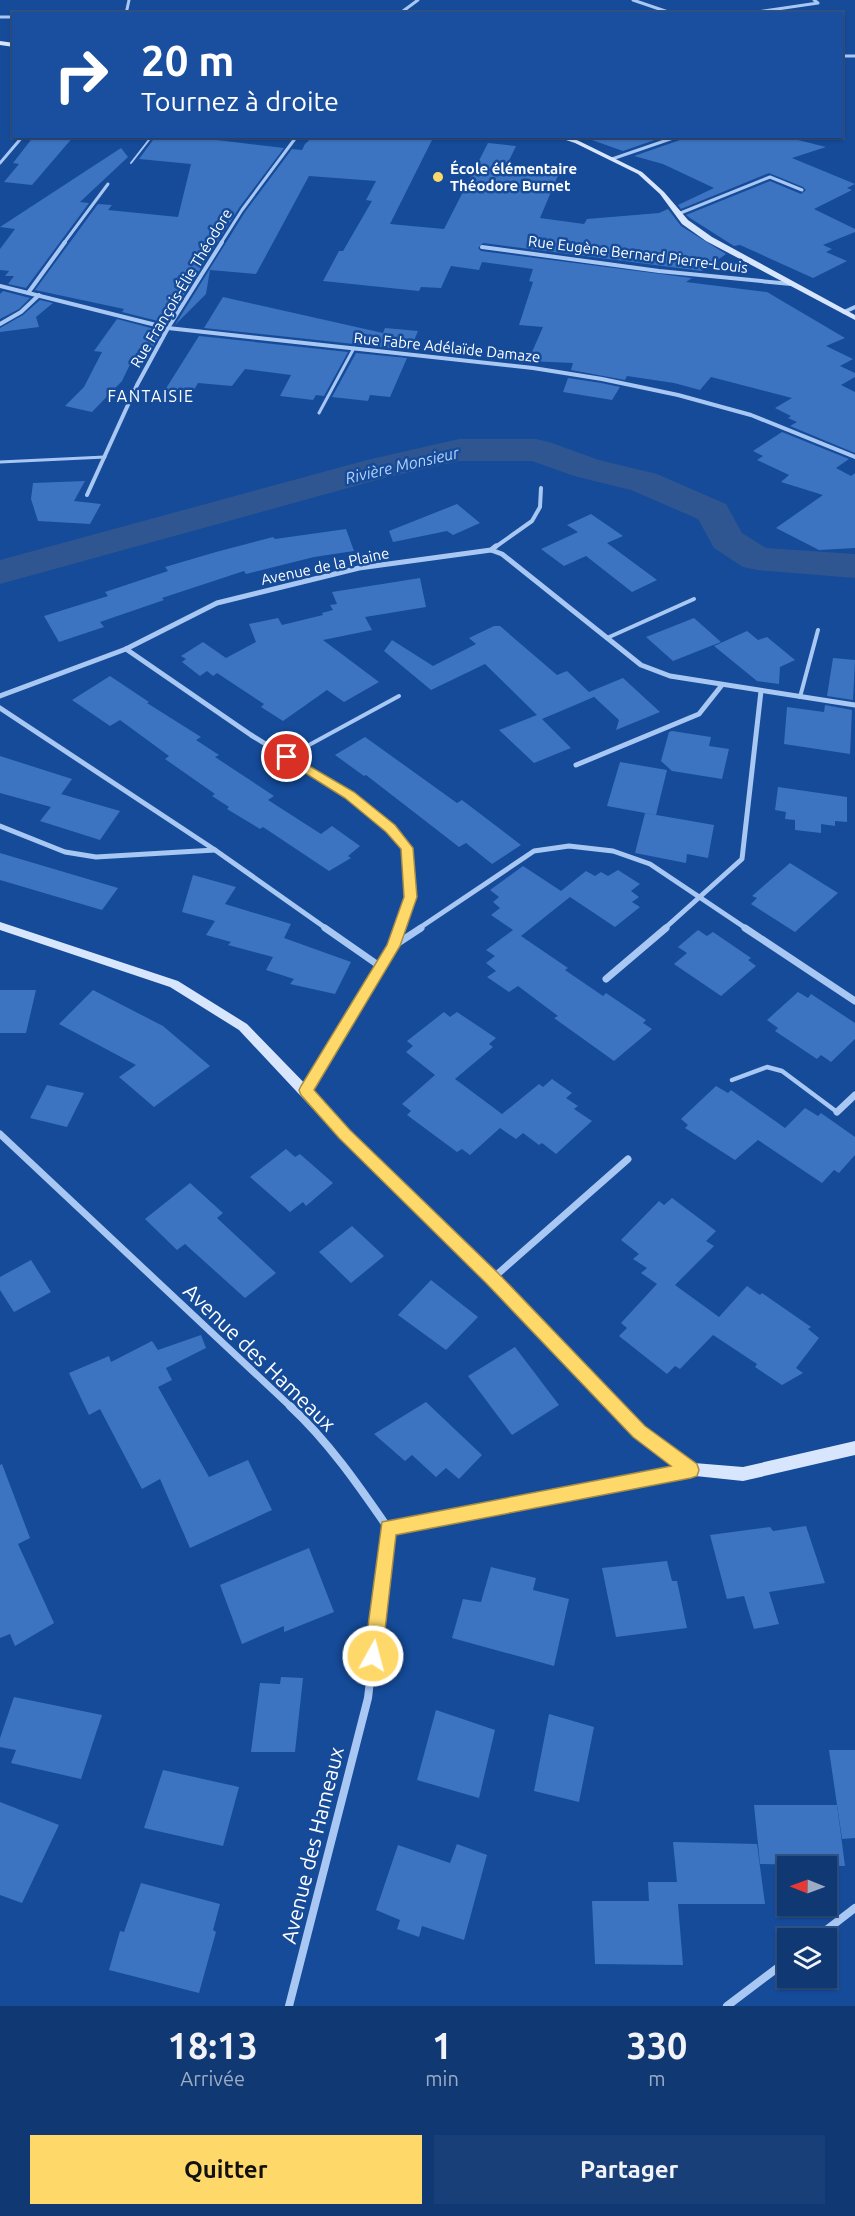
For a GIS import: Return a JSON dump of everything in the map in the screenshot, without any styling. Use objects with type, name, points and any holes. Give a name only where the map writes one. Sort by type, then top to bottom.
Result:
[{"type":"main road","points":[[562,138],[640,173],[662,193],[678,214],[709,239],[855,318]]},
{"type":"main road","points":[[0,926],[174,984],[243,1027],[306,1090],[345,1134],[492,1278],[639,1432],[691,1470],[742,1474],[855,1448]]},
{"type":"street","points":[[402,12],[418,0]]},
{"type":"street","points":[[633,0],[668,12]]},
{"type":"street","points":[[757,12],[818,3],[814,0]]},
{"type":"street","points":[[0,163],[21,138]]},
{"type":"street","name":"Rue François-Élie Théodore","points":[[87,495],[137,385],[168,328],[242,210],[296,138]]},
{"type":"street","points":[[612,159],[673,138]]},
{"type":"street","points":[[678,214],[770,177],[802,190]]},
{"type":"street","points":[[28,293],[108,184]]},
{"type":"street","name":"Rue Eugène Bernard Pierre-Louis","points":[[482,247],[659,271],[792,284]]},
{"type":"street","name":"Rue Fabre Adélaïde Damaze","points":[[0,286],[168,328],[533,368],[667,393],[751,415],[855,457]]},
{"type":"street","points":[[0,324],[21,312],[39,295]]},
{"type":"street","points":[[844,312],[855,307]]},
{"type":"street","name":"Avenue de la Plaine","points":[[0,696],[126,648],[217,603],[359,568],[491,550],[532,521],[540,507],[541,488]]},
{"type":"street","points":[[491,550],[502,554],[641,665],[655,671],[670,676],[722,685],[855,705]]},
{"type":"street","points":[[126,648],[287,757],[349,795],[390,828],[407,848],[410,897],[393,946],[306,1090]]},
{"type":"street","points":[[576,765],[699,714],[722,685]]},
{"type":"street","points":[[606,979],[701,898],[742,859],[762,691]]},
{"type":"street","points":[[0,708],[215,850],[381,967]]},
{"type":"street","points":[[0,826],[64,852],[96,857],[215,850]]},
{"type":"street","points":[[393,946],[534,851],[569,846],[613,851],[650,864],[855,1001]]},
{"type":"street","points":[[837,1112],[855,1095]]},
{"type":"street","name":"Avenue des Hameaux","points":[[0,1134],[306,1420],[363,1492],[388,1528],[368,1698],[289,2006]]},
{"type":"street","points":[[492,1278],[628,1159]]},
{"type":"street","points":[[388,1528],[691,1470]]},
{"type":"street","points":[[829,1928],[855,1908]]},
{"type":"street","points":[[728,2006],[777,1968]]},
{"type":"lane","points":[[131,163],[150,138]]},
{"type":"lane","points":[[319,413],[354,348]]},
{"type":"lane","points":[[0,462],[105,457]]},
{"type":"lane","points":[[607,638],[694,599]]},
{"type":"lane","points":[[800,697],[818,630]]},
{"type":"lane","points":[[287,757],[399,696]]},
{"type":"lane","points":[[732,1080],[767,1067],[782,1071],[837,1112]]},
{"type":"building","points":[[32,138],[72,138],[32,185],[4,182],[19,164],[13,163]]},
{"type":"building","points":[[155,138],[218,138],[217,140],[284,148],[239,208],[166,323],[122,312],[124,309],[35,290],[98,204],[112,205],[108,210],[178,217],[191,164],[139,159]]},
{"type":"building","points":[[312,138],[433,138],[390,224],[444,229],[488,143],[516,146],[506,167],[559,173],[540,218],[584,224],[587,219],[659,213],[668,209],[681,226],[726,254],[702,271],[483,243],[478,248],[481,251],[692,278],[686,282],[767,292],[845,338],[826,346],[853,359],[840,366],[855,373],[855,377],[841,385],[855,392],[855,453],[790,426],[797,422],[788,418],[791,416],[775,408],[792,398],[711,377],[700,390],[674,383],[627,376],[625,380],[571,370],[573,363],[528,361],[543,327],[519,325],[533,282],[529,281],[533,269],[482,262],[479,270],[451,266],[441,288],[421,287],[419,291],[323,281],[339,251],[343,251],[372,201],[366,200],[376,181],[309,176],[256,274],[210,270],[206,294],[175,325],[245,212],[292,149],[302,150]]},
{"type":"building","points":[[589,138],[660,138],[623,151]]},
{"type":"building","points":[[682,138],[790,138],[826,147],[792,158],[855,184],[847,188],[852,190],[814,209],[855,229],[855,232],[823,245],[832,249],[826,252],[847,261],[813,278],[740,245],[734,246],[686,215],[770,181],[801,194],[806,190],[769,173],[681,209],[678,205],[714,188],[663,164],[634,156]]},
{"type":"building","points":[[121,148],[128,157],[80,202],[89,203],[26,288],[8,284],[14,276],[5,276],[9,271],[0,270],[0,249],[15,229],[0,227]]},
{"type":"building","points":[[3,291],[30,298],[19,309],[0,319],[0,294]]},
{"type":"building","points":[[223,297],[383,333],[385,328],[418,331],[410,350],[204,328]]},
{"type":"building","points":[[40,300],[53,303],[36,317],[39,327],[0,332],[0,328],[23,315]]},
{"type":"building","points":[[117,319],[162,331],[145,357],[134,356],[122,381],[92,412],[65,406],[84,387],[102,352],[94,351]]},
{"type":"building","points":[[199,336],[348,352],[324,396],[316,395],[313,400],[280,396],[291,375],[245,369],[232,386],[198,383],[192,393],[165,390]]},
{"type":"building","points":[[356,353],[407,358],[390,397],[370,395],[368,401],[332,397]]},
{"type":"building","points":[[568,378],[620,387],[612,400],[563,392]]},
{"type":"building","points":[[782,432],[849,459],[836,468],[851,476],[855,473],[855,548],[819,550],[776,528],[823,495],[781,482],[789,475],[757,460],[763,456],[753,451]]},
{"type":"building","points":[[85,481],[74,501],[101,504],[90,524],[38,521],[31,499],[33,483]]},
{"type":"building","points":[[457,504],[480,523],[453,535],[447,531],[393,542],[389,531]]},
{"type":"building","points":[[591,514],[623,536],[607,543],[657,580],[632,592],[586,556],[564,566],[541,549],[578,532],[567,525]]},
{"type":"building","points":[[346,529],[354,551],[314,557],[246,574],[244,571],[162,598],[164,600],[100,622],[104,627],[59,642],[44,616],[108,596],[105,592],[168,571],[165,567],[216,552],[273,537],[275,539]]},
{"type":"building","points":[[420,578],[426,607],[365,617],[372,630],[323,640],[379,682],[344,702],[327,690],[283,721],[261,707],[264,704],[217,673],[213,676],[207,671],[200,676],[182,662],[186,659],[181,656],[203,642],[226,658],[256,642],[249,624],[278,618],[282,625],[323,615],[322,613],[333,610],[330,605],[337,604],[332,592]]},
{"type":"building","points":[[694,618],[721,642],[673,661],[646,637]]},
{"type":"building","points":[[494,626],[500,626],[557,675],[567,671],[589,692],[623,678],[660,712],[616,730],[619,720],[592,695],[594,697],[542,719],[571,748],[534,763],[499,730],[537,715],[485,664],[431,690],[384,651],[392,640],[433,666],[476,644],[469,638]]},
{"type":"building","points":[[747,631],[758,640],[767,637],[795,660],[780,667],[779,684],[757,681],[714,646]]},
{"type":"building","points":[[833,658],[855,660],[853,700],[827,696]]},
{"type":"building","points":[[110,676],[149,702],[147,703],[201,737],[196,740],[219,755],[215,757],[274,796],[268,800],[321,834],[332,826],[360,846],[348,856],[351,858],[329,871],[263,827],[260,829],[227,809],[229,807],[212,796],[215,794],[165,759],[169,756],[120,720],[110,726],[72,700]]},
{"type":"building","points":[[825,705],[852,710],[850,754],[784,744],[787,707],[824,712]]},
{"type":"building","points":[[669,732],[711,737],[709,746],[729,749],[722,779],[672,771],[661,761]]},
{"type":"building","points":[[365,737],[457,803],[462,800],[521,845],[492,864],[466,843],[459,847],[366,775],[364,776],[335,755]]},
{"type":"building","points":[[0,756],[72,779],[61,794],[120,811],[100,840],[40,821],[51,807],[0,793]]},
{"type":"building","points":[[620,762],[667,770],[656,815],[607,806]]},
{"type":"building","points":[[778,787],[847,797],[847,822],[835,821],[835,826],[821,824],[821,833],[795,830],[795,820],[785,819],[786,812],[775,810]]},
{"type":"building","points":[[645,813],[714,825],[708,858],[687,854],[686,863],[635,853]]},
{"type":"building","points":[[0,853],[118,888],[102,910],[0,880]]},
{"type":"building","points":[[790,863],[838,893],[795,932],[751,904],[757,898],[752,896]]},
{"type":"building","points":[[523,866],[561,891],[586,871],[595,876],[601,872],[608,876],[618,870],[640,884],[631,891],[639,897],[632,902],[640,907],[615,927],[570,897],[521,936],[568,968],[565,970],[603,996],[606,993],[646,1020],[643,1023],[652,1029],[614,1061],[554,1018],[558,1016],[518,986],[509,992],[487,977],[496,971],[486,963],[495,956],[486,950],[513,930],[491,915],[500,908],[493,902],[499,897],[490,890]]},
{"type":"building","points":[[193,875],[236,887],[225,904],[291,924],[284,938],[351,962],[335,994],[290,984],[294,979],[266,970],[273,957],[228,945],[231,942],[206,935],[215,921],[182,912]]},
{"type":"building","points":[[698,930],[707,936],[713,932],[751,958],[748,960],[756,966],[721,996],[674,964],[687,953],[678,947]]},
{"type":"building","points":[[0,990],[36,990],[26,1033],[0,1033]]},
{"type":"building","points":[[93,990],[163,1026],[210,1066],[154,1107],[119,1077],[136,1065],[59,1024]]},
{"type":"building","points":[[798,992],[808,998],[811,994],[855,1023],[855,1039],[831,1062],[821,1055],[817,1059],[775,1031],[778,1028],[767,1020]]},
{"type":"building","points":[[444,1012],[450,1017],[457,1012],[496,1038],[489,1044],[493,1047],[455,1079],[502,1114],[539,1084],[543,1087],[552,1079],[572,1093],[566,1098],[578,1106],[574,1109],[592,1121],[556,1154],[523,1133],[516,1139],[500,1128],[470,1155],[462,1149],[457,1152],[407,1115],[411,1111],[402,1104],[435,1075],[406,1052],[413,1046],[407,1041]]},
{"type":"building","points":[[47,1085],[84,1093],[67,1127],[30,1118]]},
{"type":"building","points":[[716,1086],[728,1093],[731,1090],[785,1128],[805,1108],[818,1116],[821,1113],[855,1137],[855,1155],[839,1173],[834,1170],[822,1183],[758,1140],[735,1160],[685,1128],[688,1125],[681,1119]]},
{"type":"building","points":[[286,1149],[295,1157],[300,1154],[333,1183],[306,1206],[303,1202],[290,1212],[250,1177]]},
{"type":"building","points":[[190,1183],[223,1213],[217,1218],[276,1273],[245,1298],[185,1244],[177,1250],[145,1219]]},
{"type":"building","points":[[672,1198],[716,1231],[706,1241],[714,1246],[675,1285],[719,1317],[747,1286],[760,1295],[762,1293],[811,1327],[808,1329],[819,1338],[796,1368],[803,1373],[782,1385],[755,1367],[757,1364],[713,1335],[680,1369],[675,1366],[667,1374],[619,1336],[627,1328],[621,1323],[657,1284],[641,1273],[647,1268],[633,1259],[639,1254],[621,1240],[659,1201],[664,1205]]},
{"type":"building","points":[[352,1226],[384,1256],[351,1283],[319,1252]]},
{"type":"building","points":[[31,1260],[51,1292],[14,1312],[0,1290],[0,1277]]},
{"type":"building","points":[[431,1280],[478,1317],[446,1350],[398,1315]]},
{"type":"building","points":[[201,1335],[206,1348],[166,1368],[172,1380],[158,1387],[209,1477],[248,1460],[272,1510],[190,1548],[160,1479],[142,1489],[100,1409],[89,1415],[69,1373],[109,1356],[111,1362],[152,1341],[158,1350]]},
{"type":"building","points":[[515,1347],[559,1405],[512,1435],[468,1376]]},
{"type":"building","points":[[426,1402],[482,1455],[459,1479],[446,1468],[436,1477],[412,1455],[405,1461],[374,1434]]},
{"type":"building","points":[[2,1464],[30,1538],[18,1544],[54,1623],[15,1646],[10,1634],[0,1638],[0,1465]]},
{"type":"building","points":[[806,1526],[825,1583],[769,1592],[779,1624],[754,1629],[744,1596],[727,1599],[710,1535],[770,1527],[773,1531]]},
{"type":"building","points":[[309,1548],[334,1612],[284,1632],[284,1626],[242,1644],[220,1585]]},
{"type":"building","points":[[667,1561],[672,1581],[677,1581],[687,1628],[616,1637],[602,1568]]},
{"type":"building","points":[[491,1567],[536,1578],[533,1590],[569,1599],[554,1666],[452,1638],[463,1599],[481,1602]]},
{"type":"building","points":[[281,1677],[303,1678],[295,1752],[251,1752],[260,1683],[280,1684]]},
{"type":"building","points":[[14,1697],[102,1715],[81,1779],[11,1763],[16,1750],[0,1747],[0,1738]]},
{"type":"building","points":[[436,1710],[495,1730],[479,1798],[417,1780]]},
{"type":"building","points":[[549,1714],[594,1727],[579,1802],[534,1791]]},
{"type":"building","points":[[829,1750],[855,1750],[855,1838],[842,1839]]},
{"type":"building","points":[[163,1770],[239,1787],[223,1846],[144,1828]]},
{"type":"building","points":[[0,1802],[59,1825],[22,1903],[0,1895]]},
{"type":"building","points":[[754,1805],[837,1805],[845,1866],[837,1866],[837,1856],[777,1856],[777,1864],[760,1864]]},
{"type":"building","points":[[673,1842],[757,1844],[765,1904],[678,1904],[683,1965],[595,1964],[592,1901],[649,1901],[648,1882],[677,1882]]},
{"type":"building","points":[[457,1844],[487,1855],[464,1940],[422,1926],[419,1937],[397,1929],[400,1920],[376,1910],[398,1845],[450,1863]]},
{"type":"building","points":[[141,1883],[220,1904],[213,1930],[216,1932],[199,1993],[109,1970],[120,1931],[124,1932]]},
{"type":"waterway","name":"Rivière Monsieur","points":[[0,572],[380,468],[459,450],[536,450],[587,468],[644,482],[713,512],[727,540],[757,559],[855,566]]},
{"type":"place","name":"École élémentaire Théodore Burnet","points":[[438,177]]},
{"type":"district","name":"FANTAISIE","points":[[151,396]]},
{"type":"route","points":[[287,757],[349,795],[390,828],[407,848],[410,897],[393,946],[306,1090],[345,1134],[492,1278],[639,1432],[691,1470],[388,1528],[373,1656]]}]
